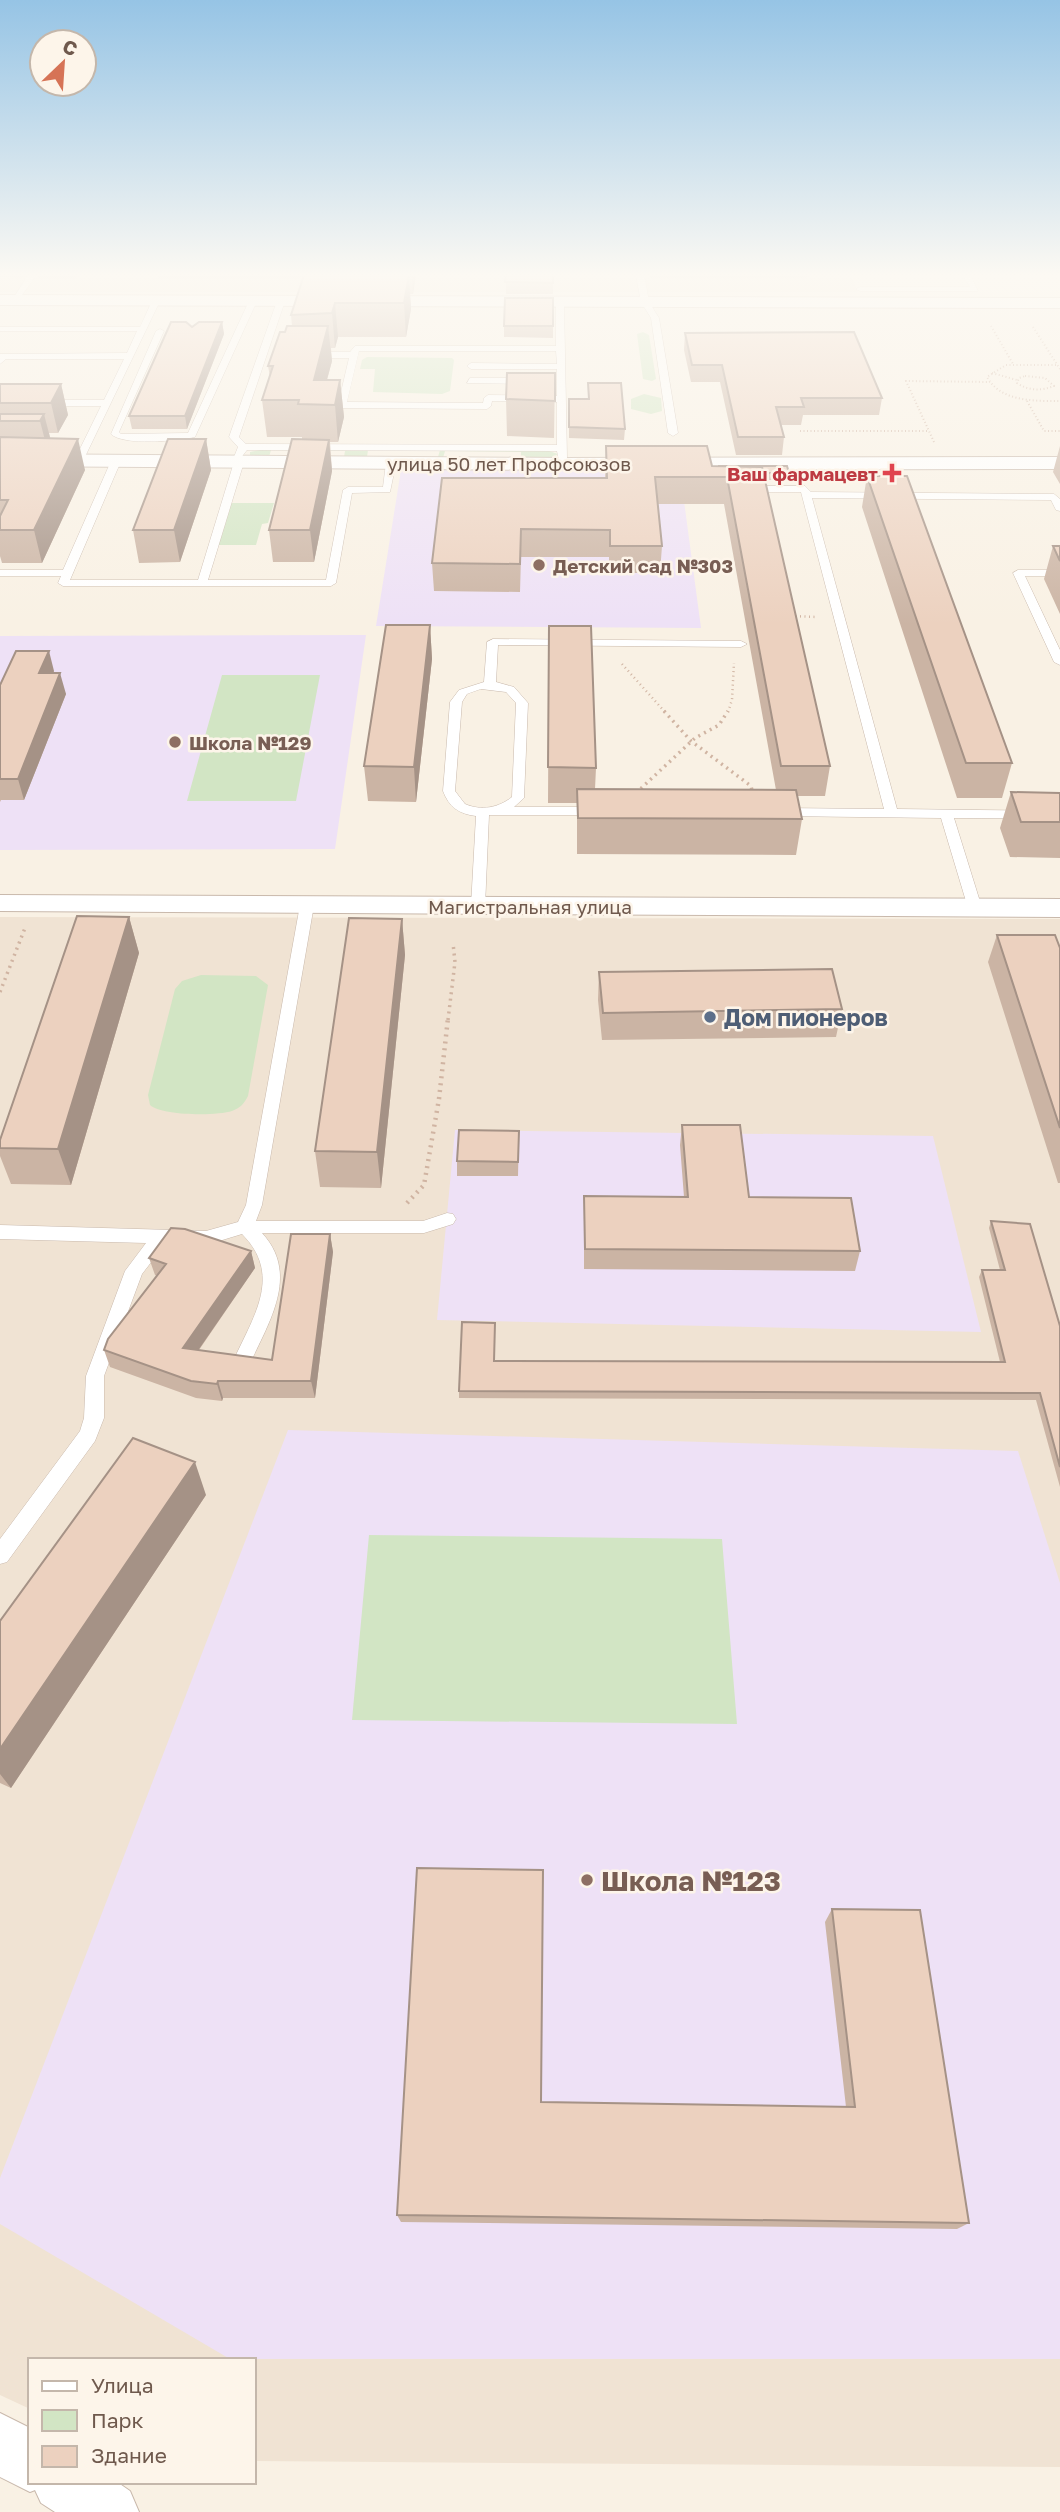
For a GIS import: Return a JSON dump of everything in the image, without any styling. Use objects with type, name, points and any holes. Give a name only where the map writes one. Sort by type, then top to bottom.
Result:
[{"type":"street","name":"улица 50 лет Профсоюзов","points":[[0,460],[116,461],[239,457],[391,463],[562,456],[710,471],[1060,463]]},
{"type":"street","name":"Магистральная улица","points":[[0,902],[1060,908]]},
{"type":"street","points":[[0,2443],[28,2461]]},
{"type":"street","points":[[65,2484],[109,2512]]},
{"type":"lane","points":[[79,461],[113,391]]},
{"type":"lane","points":[[133,391],[114,432],[119,437],[179,438],[194,432],[212,391]]},
{"type":"lane","points":[[202,583],[239,457],[234,437],[250,391]]},
{"type":"lane","points":[[345,391],[342,405],[487,406],[488,398],[561,399]]},
{"type":"lane","points":[[239,457],[562,456],[561,391]]},
{"type":"lane","points":[[666,391],[673,433]]},
{"type":"lane","points":[[0,403],[107,403]]},
{"type":"lane","points":[[77,439],[90,439]]},
{"type":"lane","points":[[116,461],[63,583],[331,583],[348,490],[387,490],[391,463]]},
{"type":"lane","points":[[726,488],[806,489],[891,813]]},
{"type":"lane","points":[[807,495],[1054,496],[1060,508]]},
{"type":"lane","points":[[0,573],[67,573]]},
{"type":"lane","points":[[1060,573],[1018,573],[1060,662]]},
{"type":"lane","points":[[490,686],[493,642],[741,644]]},
{"type":"lane","points":[[489,811],[512,804],[520,792],[522,703],[516,693],[490,686],[464,692],[456,702],[450,797],[462,808],[489,811],[619,812]]},
{"type":"lane","points":[[478,905],[489,811]]},
{"type":"lane","points":[[763,812],[1060,815]]},
{"type":"lane","points":[[946,814],[975,908]]},
{"type":"lane","points":[[245,1227],[254,1205],[307,905]]},
{"type":"lane","points":[[0,1232],[206,1238],[245,1227],[424,1227],[446,1219]]},
{"type":"lane","points":[[244,1357],[268,1302],[273,1266],[264,1247],[245,1227]]},
{"type":"lane","points":[[0,1556],[88,1435],[94,1418],[95,1376],[134,1271],[161,1237]]},
{"type":"path","points":[[911,391],[931,436]]},
{"type":"path","points":[[1001,391],[1027,401],[1060,401]]},
{"type":"path","points":[[1008,394],[1016,391]]},
{"type":"path","points":[[1040,391],[1046,401]]},
{"type":"path","points":[[1027,401],[1044,431],[1060,431]]},
{"type":"path","points":[[800,431],[929,431]]},
{"type":"path","points":[[619,812],[651,776],[691,741],[719,724],[727,715],[732,700],[734,653],[741,644],[789,616],[839,617]]},
{"type":"path","points":[[603,643],[691,741],[751,786],[755,803],[763,812]]},
{"type":"path","points":[[0,992],[34,903]]},
{"type":"path","points":[[384,1227],[424,1185],[439,1100],[454,962],[453,943]]},
{"type":"shaded area","name":"Детский сад №303","points":[[401,470],[680,471],[701,628],[376,626]]},
{"type":"shaded area","name":"Школа №129","points":[[366,635],[335,849],[0,850],[0,636]]},
{"type":"shaded area","points":[[0,917],[1060,919],[1060,2467],[256,2461],[256,2358],[28,2358],[28,2408],[0,2395]]},
{"type":"shaded area","points":[[455,1130],[933,1136],[981,1332],[437,1320]]},
{"type":"shaded area","name":"Школа №123","points":[[288,1430],[1018,1451],[1060,1583],[1060,2359],[228,2358],[0,2224],[0,2178]]},
{"type":"green space","points":[[373,391],[449,391],[442,394]]},
{"type":"green space","points":[[644,394],[661,398],[662,411],[651,414],[631,409],[631,399]]},
{"type":"green space","points":[[271,450],[269,457],[250,455],[250,452]]},
{"type":"green space","points":[[271,450],[368,450],[367,457],[438,457],[440,450],[549,451],[558,454],[552,458],[521,458],[521,452],[445,451],[443,458],[344,457],[345,451]]},
{"type":"green space","points":[[231,503],[274,503],[268,523],[262,524],[256,545],[218,545]]},
{"type":"green space","points":[[222,675],[320,675],[296,801],[187,801]]},
{"type":"green space","points":[[201,975],[256,976],[268,985],[248,1096],[240,1107],[225,1113],[190,1114],[156,1109],[150,1105],[148,1095],[175,989],[182,981]]},
{"type":"green space","points":[[369,1535],[722,1539],[737,1724],[352,1720]]},
{"type":"building","points":[[0,391],[57,391],[51,403],[0,403]]},
{"type":"building","points":[[140,391],[195,391],[185,416],[129,416]]},
{"type":"building","points":[[265,391],[338,391],[335,405],[298,404],[299,400],[262,400]]},
{"type":"building","points":[[506,391],[555,391],[555,401],[506,399]]},
{"type":"building","points":[[589,391],[622,391],[625,429],[569,427],[569,399],[589,399]]},
{"type":"building","points":[[728,391],[879,391],[882,398],[801,398],[804,407],[776,407],[784,437],[738,437]]},
{"type":"building","points":[[0,414],[44,414],[40,421],[0,421]]},
{"type":"building","points":[[0,437],[78,439],[34,530],[0,530],[0,516],[8,500],[0,500]]},
{"type":"building","points":[[168,439],[206,439],[174,530],[133,530]]},
{"type":"building","points":[[292,439],[329,440],[310,530],[269,530]]},
{"type":"building","points":[[606,446],[707,446],[712,466],[762,467],[830,766],[781,766],[727,477],[655,477],[662,546],[610,546],[610,530],[521,529],[520,564],[432,563],[442,478],[607,478]]},
{"type":"building","points":[[718,466],[787,466],[789,473],[764,473],[762,467]]},
{"type":"building","points":[[867,476],[907,476],[1012,763],[966,763]]},
{"type":"building","points":[[1053,546],[1060,546],[1060,561]]},
{"type":"building","points":[[386,625],[430,625],[414,767],[364,766]]},
{"type":"building","points":[[549,626],[591,626],[596,768],[548,767]]},
{"type":"building","points":[[16,651],[49,651],[39,673],[60,673],[18,779],[0,779],[0,685]]},
{"type":"building","points":[[577,789],[796,790],[802,819],[578,818]]},
{"type":"building","points":[[1011,792],[1060,793],[1060,822],[1021,822]]},
{"type":"building","points":[[77,916],[129,917],[58,1149],[0,1148],[0,1140]]},
{"type":"building","points":[[349,918],[402,919],[377,1152],[315,1151]]},
{"type":"building","points":[[997,935],[1055,935],[1060,948],[1060,1128]]},
{"type":"building","points":[[832,969],[842,1009],[603,1013],[599,972]]},
{"type":"building","points":[[682,1125],[740,1125],[749,1197],[851,1198],[860,1251],[585,1249],[584,1196],[688,1197]]},
{"type":"building","points":[[459,1130],[519,1131],[518,1162],[457,1161]]},
{"type":"building","points":[[991,1221],[1030,1224],[1060,1326],[1060,1467],[1040,1393],[459,1391],[462,1322],[495,1323],[494,1361],[1005,1362],[982,1270],[1005,1270]]},
{"type":"building","points":[[171,1228],[185,1229],[251,1251],[183,1348],[272,1360],[291,1234],[330,1234],[311,1381],[218,1381],[217,1384],[191,1381],[104,1350],[108,1339],[166,1264],[149,1258]]},
{"type":"building","points":[[133,1438],[195,1462],[0,1749],[0,1621]]},
{"type":"building","points":[[417,1868],[543,1870],[541,2102],[855,2107],[832,1909],[920,1910],[969,2223],[397,2215]]},
{"type":"place","name":"Ваш фармацевт","points":[[892,473]]},
{"type":"place","name":"Детский сад №303","points":[[539,565]]},
{"type":"place","name":"Школа №129","points":[[175,742]]},
{"type":"place","name":"Дом пионеров","points":[[710,1017]]},
{"type":"place","name":"Школа №123","points":[[587,1880]]}]
